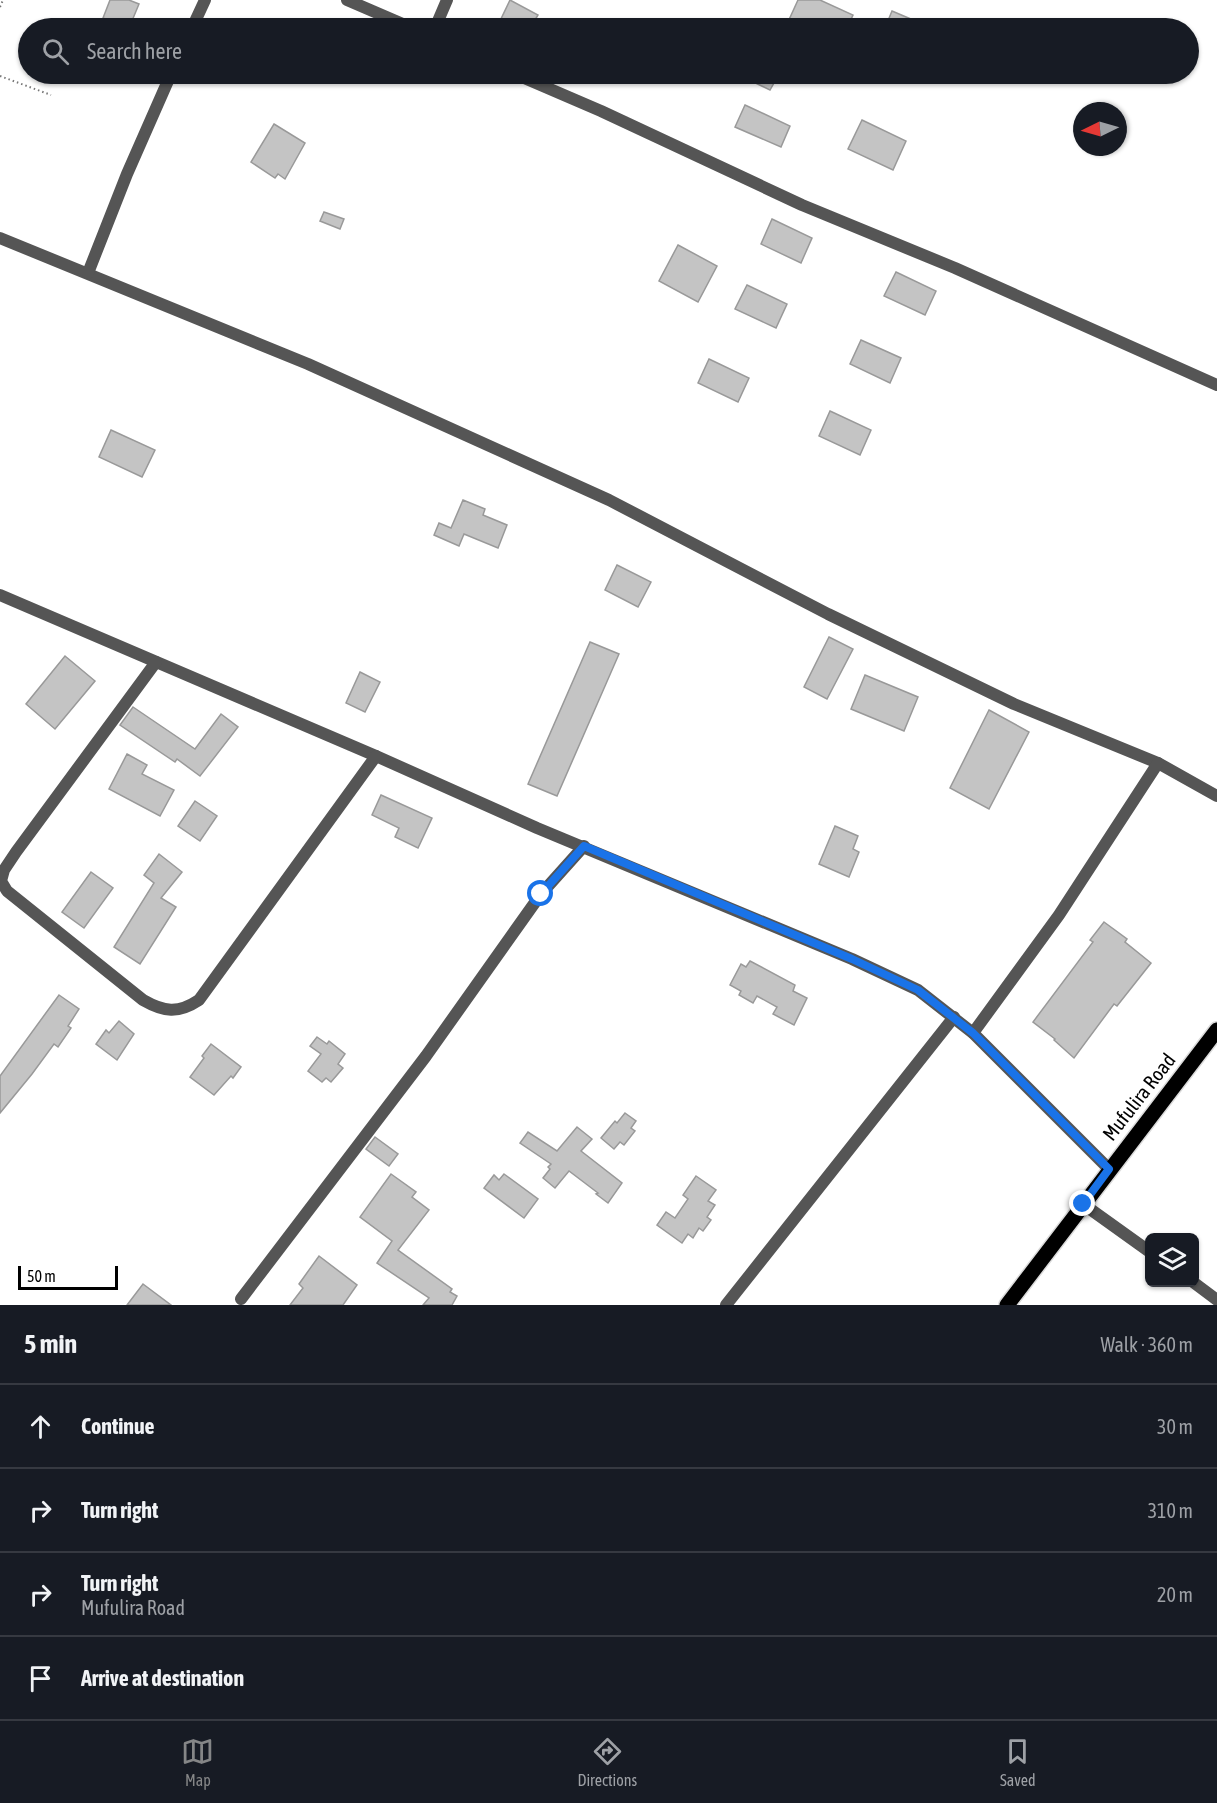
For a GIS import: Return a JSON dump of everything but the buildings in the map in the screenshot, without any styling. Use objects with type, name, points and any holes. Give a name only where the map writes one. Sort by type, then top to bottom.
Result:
[{"type":"main road","name":"Mufulira Road","points":[[1007,1305],[1217,1030]]},
{"type":"street","points":[[197,18],[205,0]]},
{"type":"street","points":[[347,0],[389,18]]},
{"type":"street","points":[[439,18],[447,0]]},
{"type":"street","points":[[88,273],[127,174],[167,84]]},
{"type":"street","points":[[538,84],[802,205],[955,268],[1217,385]]},
{"type":"street","points":[[0,238],[308,364],[609,500],[818,609],[1014,704],[1158,763],[1217,796]]},
{"type":"street","points":[[0,595],[376,756],[537,828],[852,959],[918,990],[973,1033],[1109,1169]]},
{"type":"street","points":[[156,662],[16,852],[4,870],[1,881],[7,891],[156,1008],[172,1010],[187,1008],[199,1000],[376,756]]},
{"type":"street","points":[[973,1033],[1059,915],[1158,763]]},
{"type":"street","points":[[241,1299],[426,1056],[541,894],[584,846]]},
{"type":"street","points":[[726,1305],[954,1017]]},
{"type":"street","points":[[1083,1204],[1145,1249]]},
{"type":"street","points":[[1199,1287],[1217,1300]]},
{"type":"path","points":[[0,7],[3,0]]},
{"type":"path","points":[[0,76],[18,83]]},
{"type":"path","points":[[21,84],[51,95]]},
{"type":"route","points":[[541,894],[584,846],[852,959],[918,990],[973,1033],[1109,1169],[1083,1204]]}]
